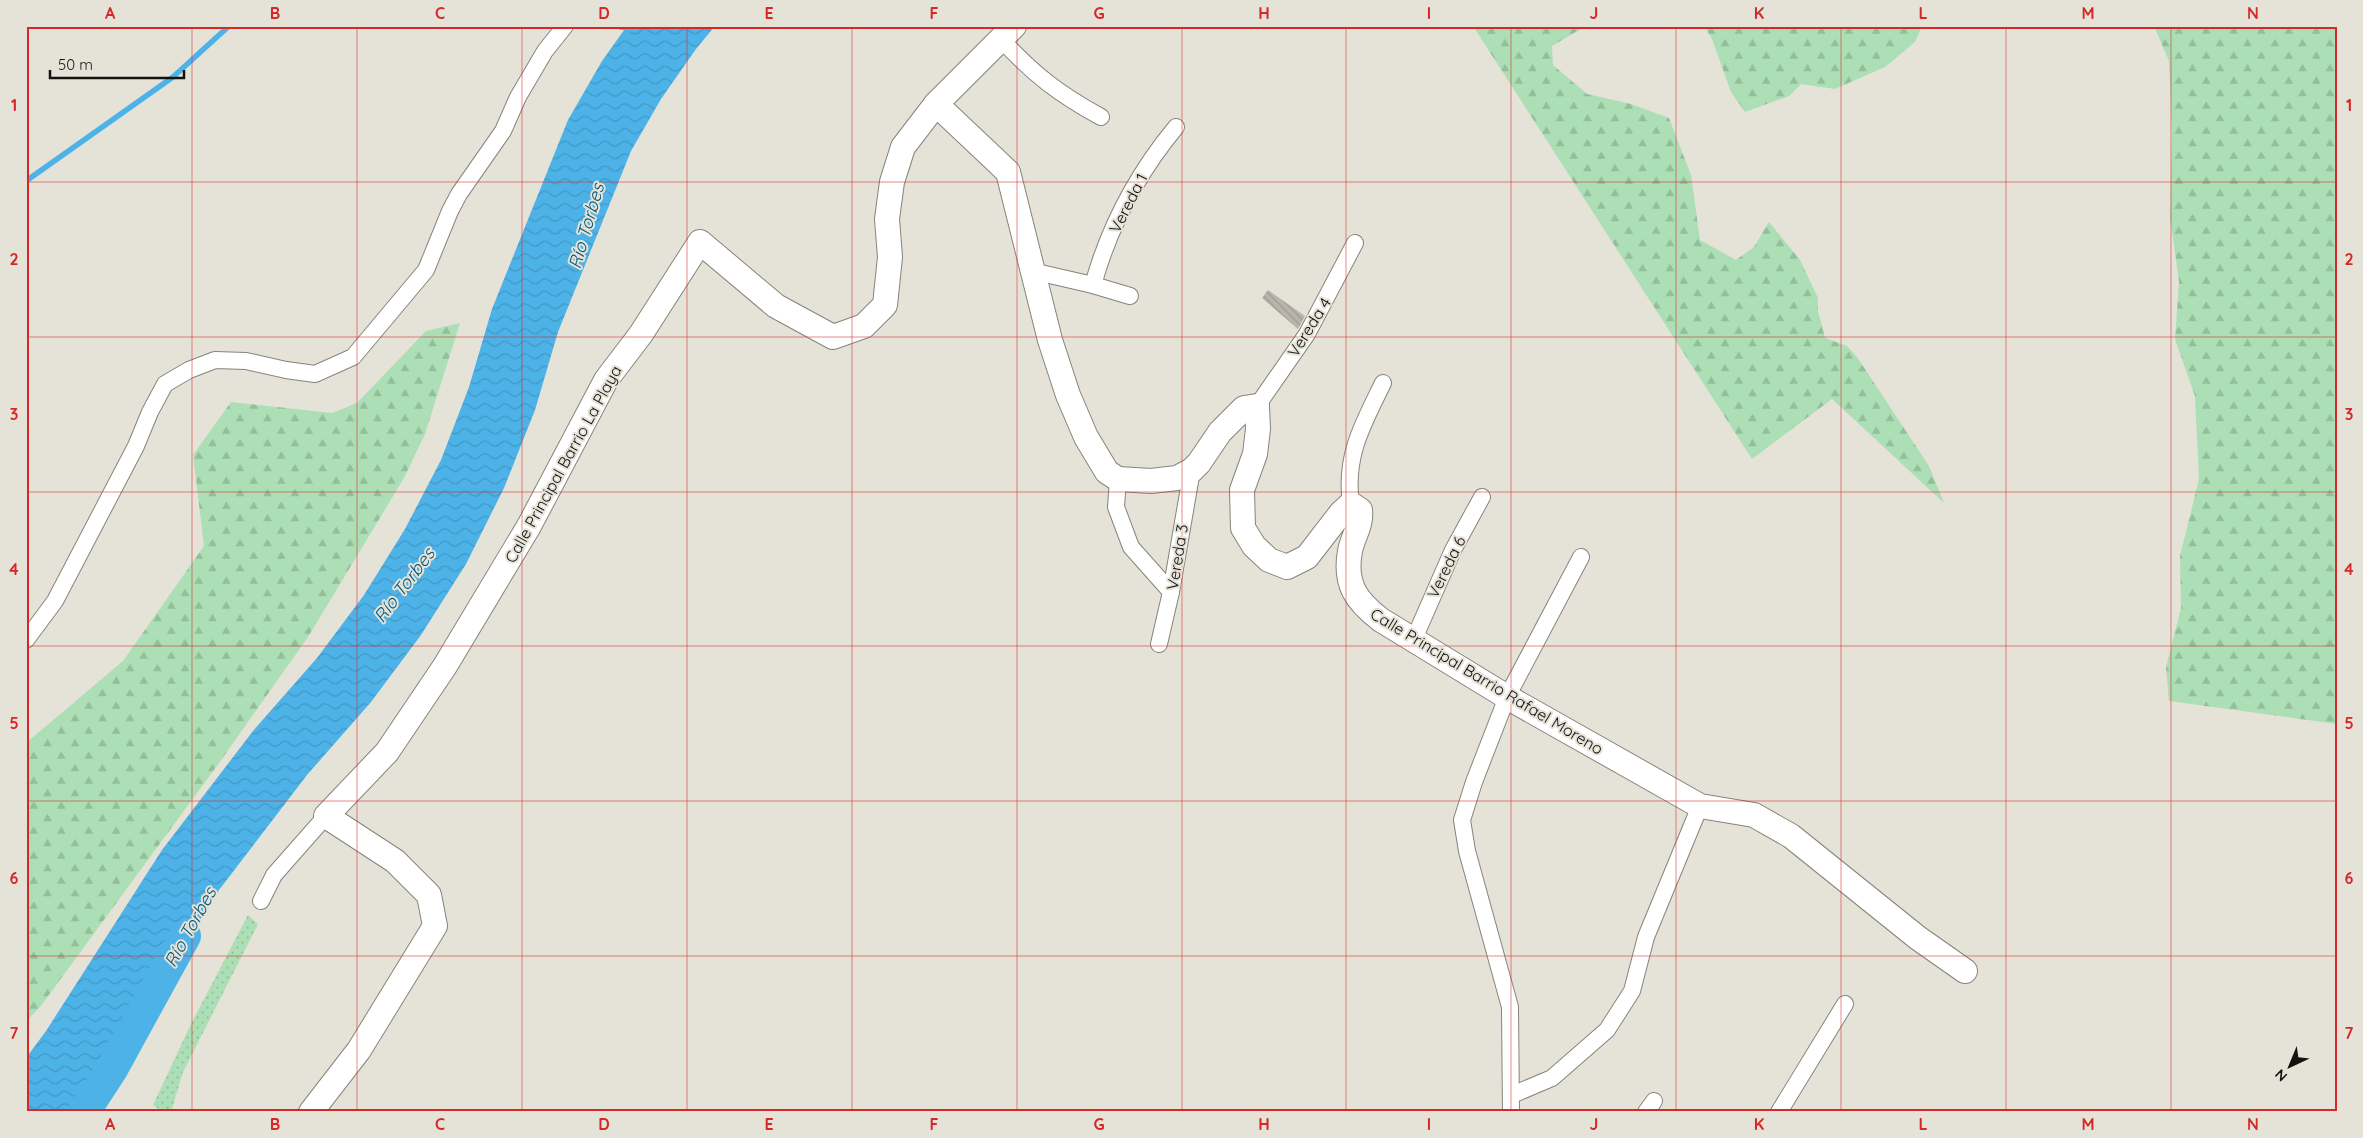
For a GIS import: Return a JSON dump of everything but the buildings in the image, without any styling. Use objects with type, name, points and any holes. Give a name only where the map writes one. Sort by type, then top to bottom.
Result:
[{"type":"street","points":[[26,640],[55,601],[128,462],[150,412],[165,384],[189,370],[215,360],[246,361],[315,374],[352,357],[426,270],[459,194],[502,131],[518,97],[545,51],[565,26]]},
{"type":"street","points":[[1007,33],[1047,84],[1064,97],[1101,117]]},
{"type":"street","name":"Calle Principal Barrio La Playa","points":[[326,816],[387,752],[445,666],[529,526],[606,380],[641,334],[700,242],[776,306],[833,337],[864,326],[885,305],[890,257],[887,219],[892,182],[903,146],[936,104],[1007,33]]},
{"type":"street","points":[[936,104],[1008,172],[1032,271],[1068,395],[1086,437],[1106,472],[1118,479],[1151,480],[1177,478],[1192,470],[1220,432],[1244,408],[1257,406],[1258,429],[1255,454],[1242,490],[1243,528],[1254,546],[1268,560],[1287,567],[1307,557],[1341,513],[1351,504],[1348,483],[1357,435],[1383,383]]},
{"type":"street","name":"Vereda 1","points":[[1094,285],[1100,262],[1134,187],[1156,152],[1176,127]]},
{"type":"street","name":"Vereda 4","points":[[1257,406],[1307,334],[1355,243]]},
{"type":"street","points":[[1032,271],[1094,285],[1130,296]]},
{"type":"street","name":"Vereda 3","points":[[1159,644],[1171,592],[1192,470]]},
{"type":"street","points":[[1118,479],[1116,507],[1131,547],[1171,592]]},
{"type":"street","name":"Vereda 6","points":[[1414,639],[1453,550],[1482,497]]},
{"type":"street","name":"Calle Principal Barrio Rafael Moreno","points":[[1351,504],[1360,510],[1361,520],[1350,550],[1349,571],[1353,591],[1370,611],[1507,696],[1700,806],[1754,815],[1791,836],[1918,938],[1965,971]]},
{"type":"street","points":[[1511,1112],[1510,1007],[1467,851],[1462,820],[1474,782],[1507,696],[1581,557]]},
{"type":"street","points":[[1512,1095],[1552,1078],[1607,1030],[1632,991],[1646,937],[1700,806]]},
{"type":"street","points":[[261,901],[274,875],[326,816],[395,861],[429,896],[435,926],[359,1050],[311,1112]]},
{"type":"street","points":[[1779,1112],[1845,1004]]},
{"type":"green space","points":[[1473,26],[1586,26],[1552,46],[1553,65],[1587,94],[1631,104],[1669,118],[1691,175],[1700,240],[1736,260],[1754,247],[1769,222],[1800,260],[1818,298],[1818,311],[1825,338],[1847,346],[1857,357],[1929,466],[1944,503],[1832,399],[1752,459]]},
{"type":"green space","points":[[1704,26],[1922,26],[1915,42],[1885,67],[1835,89],[1801,84],[1789,96],[1745,112],[1731,92],[1712,39]]},
{"type":"green space","points":[[2154,26],[2337,26],[2337,724],[2169,701],[2166,667],[2181,608],[2180,556],[2199,479],[2195,396],[2175,339],[2179,282],[2170,217],[2172,133],[2169,61]]},
{"type":"green space","points":[[460,323],[425,434],[404,478],[308,637],[219,763],[40,1007],[26,1021],[26,743],[123,661],[204,546],[193,455],[231,402],[332,413],[357,403],[426,331]]},
{"type":"green space","points":[[248,915],[258,924],[183,1072],[171,1112],[163,1112],[153,1105],[190,1026]]},
{"type":"water","points":[[627,26],[715,26],[696,49],[661,99],[631,151],[558,332],[535,410],[504,488],[466,564],[421,635],[371,702],[307,775],[219,890],[104,1071],[72,1112],[26,1112],[26,1058],[46,1031],[162,850],[253,731],[317,658],[364,595],[405,529],[441,460],[469,387],[492,309],[568,120],[602,61]]},
{"type":"waterway","points":[[26,181],[173,77],[229,26]]},
{"type":"waterway","points":[[617,26],[632,29]]},
{"type":"waterway","name":"Río Torbes","points":[[84,1112],[112,1069],[185,936]]}]
